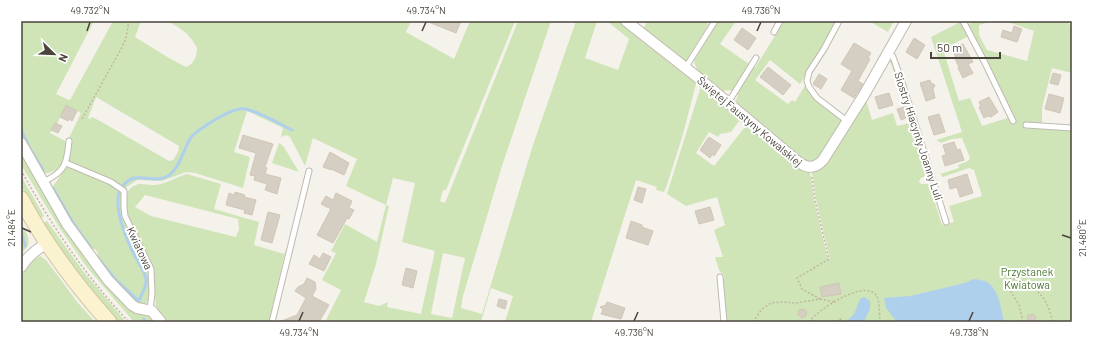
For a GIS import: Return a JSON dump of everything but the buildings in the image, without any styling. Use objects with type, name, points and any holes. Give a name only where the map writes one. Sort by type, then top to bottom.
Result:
[{"type":"main road","points":[[21,199],[63,267],[109,322]]},
{"type":"street","name":"Świętej Faustyny Kowalskiej","points":[[626,21],[686,68],[803,166],[809,167],[815,166],[821,162],[864,95],[906,21]]},
{"type":"street","points":[[21,144],[67,224],[108,280],[132,305],[137,308],[150,310],[161,322]]},
{"type":"street","points":[[22,264],[32,254],[47,243]]},
{"type":"lane","points":[[686,68],[715,21]]},
{"type":"lane","points":[[774,32],[780,21]]},
{"type":"lane","points":[[839,21],[807,78],[809,87],[815,96],[848,121]]},
{"type":"lane","points":[[963,21],[1013,120]]},
{"type":"lane","name":"Siostry Hiacynty Joanny Luli","points":[[888,52],[893,57],[901,79],[946,222]]},
{"type":"lane","points":[[728,103],[756,58]]},
{"type":"lane","points":[[1026,125],[1072,128]]},
{"type":"lane","points":[[43,182],[53,177],[66,163],[69,141]]},
{"type":"lane","name":"Kwiatowa","points":[[66,163],[111,182],[122,189],[125,194],[124,211],[126,219],[151,270],[152,293],[150,310]]},
{"type":"lane","points":[[272,322],[308,171]]},
{"type":"lane","points":[[720,278],[724,322]]},
{"type":"path","points":[[82,119],[122,48],[126,38],[129,21]]},
{"type":"path","points":[[809,167],[812,177],[815,201],[829,259],[797,278],[802,289],[820,300]]},
{"type":"path","points":[[21,170],[41,206],[65,243],[94,281],[129,322]]},
{"type":"path","points":[[1023,322],[1019,305],[1007,285],[1010,278],[1024,282],[1037,290],[1051,312],[1052,322]]},
{"type":"path","points":[[809,322],[821,309],[834,302],[854,293],[871,291],[878,298],[880,319]]},
{"type":"path","points":[[753,322],[760,311],[771,303],[781,302],[796,304],[820,300],[834,302]]},
{"type":"path","points":[[836,322],[843,318]]},
{"type":"green space","points":[[21,21],[94,21],[56,94],[70,100],[113,21],[141,21],[135,37],[186,67],[191,64],[194,59],[197,48],[185,32],[167,21],[411,21],[406,32],[454,59],[470,21],[515,21],[446,190],[443,190],[440,201],[445,203],[518,21],[551,21],[502,166],[463,296],[461,308],[482,314],[533,145],[576,21],[597,21],[585,58],[618,70],[629,39],[607,21],[623,21],[697,80],[683,134],[664,192],[656,190],[657,187],[636,180],[591,322],[505,322],[513,296],[491,288],[481,322],[325,322],[341,290],[322,280],[336,253],[331,251],[345,224],[377,242],[386,205],[346,186],[357,159],[313,138],[305,166],[290,137],[286,135],[281,137],[283,128],[247,111],[234,152],[250,157],[243,188],[195,173],[186,172],[162,181],[137,180],[124,189],[69,162],[69,138],[81,113],[66,105],[57,124],[55,123],[50,133],[67,142],[63,162],[58,168],[51,172],[43,173],[27,151],[21,137]],"holes":[[[96,97],[179,146],[178,152],[173,160],[169,161],[100,121],[92,117],[90,119],[88,118]],[[393,178],[415,183],[402,242],[435,251],[421,314],[387,307],[388,302],[379,306],[364,302],[376,264],[389,206],[386,205]],[[443,253],[465,258],[452,318],[431,314]]]},
{"type":"green space","points":[[648,21],[704,21],[709,24],[685,62],[642,30]]},
{"type":"green space","points":[[718,21],[736,21],[720,44],[755,68],[784,21],[838,21],[800,84],[770,60],[755,80],[788,104],[792,100],[795,102],[806,84],[845,121],[819,160],[807,164],[735,103],[738,95],[730,90],[722,91],[697,70],[694,61]]},
{"type":"green space","points":[[869,21],[894,21],[888,32]]},
{"type":"green space","name":"Przystanek Kwiatowa","points":[[960,21],[969,36],[943,49],[959,101],[970,98],[982,126],[1014,116],[983,52],[967,26],[969,23],[972,24],[971,21],[992,21],[979,25],[979,35],[987,50],[1027,61],[1034,31],[1005,21],[1067,21],[1072,28],[1072,73],[1052,68],[1042,108],[1042,123],[1023,122],[1026,129],[1036,127],[1072,131],[1072,322],[726,322],[722,278],[725,277],[719,270],[715,257],[723,257],[714,230],[725,225],[717,197],[686,206],[667,194],[701,86],[740,117],[738,119],[739,121],[731,132],[720,134],[718,137],[709,132],[696,153],[714,166],[745,127],[750,125],[809,171],[814,201],[828,259],[830,259],[816,200],[811,170],[866,100],[872,120],[893,113],[897,126],[910,123],[891,63],[887,60],[890,58],[894,65],[927,167],[926,175],[920,179],[919,182],[921,184],[929,184],[942,225],[954,222],[949,206],[982,196],[974,170],[969,168],[943,177],[940,174],[959,168],[958,165],[968,161],[970,158],[962,138],[952,139],[941,143],[936,140],[962,132],[931,37]]},
{"type":"green space","points":[[279,143],[284,147],[299,172],[272,163]]},
{"type":"green space","points":[[21,149],[78,245],[148,315],[157,322],[134,322],[86,266],[59,227],[21,165]]},
{"type":"green space","points":[[71,167],[106,182],[119,189],[122,193],[122,203],[149,268],[150,295],[145,304],[139,305],[115,283],[96,257],[98,253],[95,249],[90,250],[51,189],[66,168]]},
{"type":"green space","points":[[187,174],[221,184],[214,209],[259,222],[254,245],[284,254],[286,248],[269,322],[165,322],[159,314],[156,304],[153,272],[128,218],[125,197],[129,190],[136,185],[159,184]],"holes":[[[145,195],[238,219],[239,229],[236,237],[151,216],[135,207]]]},
{"type":"green space","points":[[21,176],[44,216],[41,218],[21,186]]},
{"type":"green space","points":[[47,221],[83,271],[126,322],[119,322],[77,271],[43,223]]},
{"type":"green space","points":[[21,223],[28,235],[29,243],[25,250],[21,253]]},
{"type":"green space","points":[[40,256],[46,260],[78,303],[95,322],[21,322],[21,276],[33,261]]},
{"type":"water","points":[[974,279],[987,282],[994,289],[999,300],[1004,322],[897,322],[886,308],[884,298],[910,296],[965,283]]},
{"type":"water","points":[[864,297],[870,301],[870,309],[864,322],[846,322],[854,314],[860,299]]},
{"type":"waterway","points":[[123,186],[127,181],[133,179],[156,179],[168,176],[175,169],[187,144],[194,134],[216,119],[237,110],[245,109],[257,113],[292,130]]},
{"type":"waterway","points":[[21,129],[29,147],[43,170]]},
{"type":"waterway","points":[[53,188],[73,223],[91,248]]},
{"type":"waterway","points":[[98,258],[115,279],[139,301],[146,285],[146,277],[122,226],[118,208],[119,193]]},
{"type":"waterway","points":[[21,230],[25,246]]}]
